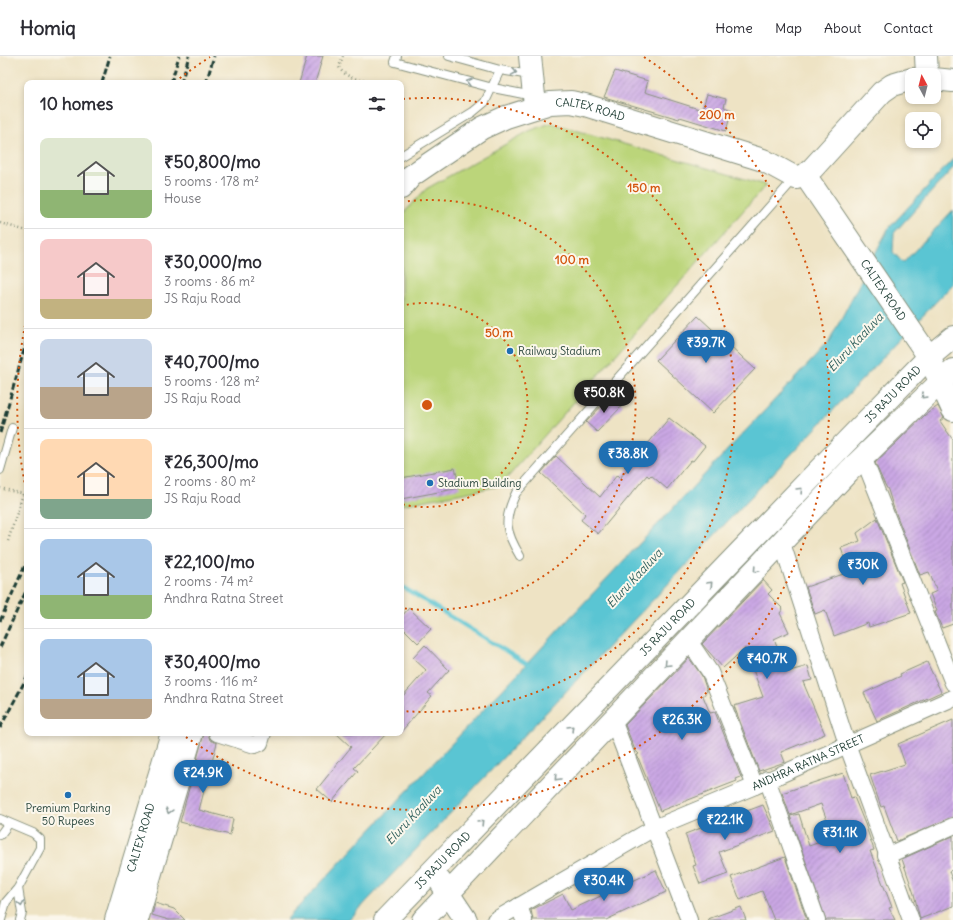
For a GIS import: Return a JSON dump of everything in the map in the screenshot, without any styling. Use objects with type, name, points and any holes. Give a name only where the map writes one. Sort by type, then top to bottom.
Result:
[{"type":"street","points":[[926,56],[927,68]]},
{"type":"street","points":[[941,80],[953,81]]},
{"type":"street","points":[[794,174],[882,92],[892,85],[905,81]]},
{"type":"street","name":"CALTEX ROAD","points":[[404,181],[482,128],[533,83],[558,101],[585,105],[763,160],[794,174],[858,252],[929,357],[947,375],[953,410]]},
{"type":"street","name":"JS RAJU ROAD","points":[[385,920],[929,357],[953,337]]},
{"type":"street","points":[[423,920],[863,457],[947,375]]},
{"type":"street","points":[[863,457],[953,683]]},
{"type":"street","points":[[782,543],[846,744],[886,856],[911,920]]},
{"type":"street","points":[[689,641],[713,678],[761,782],[817,920]]},
{"type":"street","name":"ANDHRA RATNA STREET","points":[[495,920],[521,913],[654,828],[953,698]]},
{"type":"street","points":[[612,720],[689,920]]},
{"type":"street","name":"CALTEX ROAD","points":[[116,920],[171,736]]},
{"type":"street","name":"CALTEX ROAD","points":[[137,920],[191,736]]},
{"type":"street","points":[[226,736],[255,745],[260,743],[262,736]]},
{"type":"street","points":[[886,856],[953,826]]},
{"type":"street","points":[[432,872],[449,893],[466,920]]},
{"type":"lane","points":[[397,56],[395,62],[493,88],[533,83]]},
{"type":"lane","points":[[449,56],[500,70],[533,83]]},
{"type":"lane","points":[[404,154],[473,112],[485,102],[493,88],[500,70]]},
{"type":"lane","points":[[520,556],[508,533],[506,516],[516,493],[794,174]]},
{"type":"lane","points":[[0,470],[12,428]]},
{"type":"lane","points":[[0,819],[33,833],[40,839],[40,848],[18,888],[6,902],[1,920]]},
{"type":"lane","points":[[0,835],[8,823]]},
{"type":"lane","points":[[18,888],[22,913],[20,920]]},
{"type":"path","points":[[343,56],[339,68],[342,72],[347,76],[362,80]]},
{"type":"path","points":[[0,223],[24,230]]},
{"type":"path","points":[[0,488],[23,494],[8,541]]},
{"type":"green space","name":"Railway Stadium","points":[[551,123],[766,185],[500,486],[404,504],[404,213],[426,189],[529,131]]},
{"type":"water","name":"Eluru Kaaluva","points":[[953,159],[953,168],[894,233],[893,252],[903,263],[953,210],[953,284],[349,920],[286,920],[829,342],[888,229]]},
{"type":"building","points":[[307,56],[323,56],[316,80],[300,80]]},
{"type":"building","points":[[615,71],[648,81],[645,92],[702,110],[707,94],[726,99],[724,107],[732,110],[726,131],[604,97]]},
{"type":"building","points":[[698,316],[755,369],[713,413],[656,360]]},
{"type":"building","points":[[612,395],[623,405],[597,432],[586,422]]},
{"type":"building","points":[[938,406],[944,418],[940,421],[953,440],[953,624],[942,628],[935,612],[937,611],[930,594],[937,591],[929,572],[920,575],[888,490],[875,463],[925,415]]},
{"type":"building","points":[[669,418],[705,446],[693,461],[691,460],[667,489],[651,475],[649,477],[647,475],[598,534],[581,520],[585,514],[541,473],[556,456],[600,497],[617,475],[620,478]]},
{"type":"building","name":"Stadium Building","points":[[455,468],[460,488],[404,498],[404,477]]},
{"type":"building","points":[[877,518],[903,582],[900,583],[911,613],[869,627],[868,623],[834,636],[825,610],[815,614],[806,587],[849,572],[841,548],[860,541],[857,533]]},
{"type":"building","points":[[763,580],[772,590],[768,594],[783,609],[780,613],[789,632],[774,639],[786,672],[808,666],[812,680],[803,682],[825,734],[781,752],[785,762],[759,771],[734,706],[763,697],[745,648],[723,668],[702,644]]},
{"type":"building","points":[[409,608],[431,629],[418,643],[404,629],[404,614]]},
{"type":"building","points":[[425,645],[449,670],[428,693],[432,696],[404,729],[404,695],[426,670],[413,658]]},
{"type":"building","points":[[689,658],[702,676],[707,691],[703,696],[710,713],[715,712],[741,777],[736,779],[737,781],[660,811],[637,755],[639,754],[635,750],[625,725]]},
{"type":"building","points":[[927,662],[941,692],[877,721],[864,693]]},
{"type":"building","points":[[953,720],[953,817],[897,841],[884,806],[881,807],[870,775],[905,764],[898,744]]},
{"type":"building","points":[[203,736],[209,736],[210,740],[217,743],[199,810],[233,819],[230,835],[180,822]]},
{"type":"building","points":[[339,736],[384,736],[354,768],[358,771],[332,802],[317,789],[351,747]]},
{"type":"building","points":[[843,773],[851,798],[854,797],[865,824],[874,850],[870,851],[892,907],[889,908],[895,920],[826,920],[790,816],[799,814],[809,846],[833,837],[821,804],[790,815],[782,793]]},
{"type":"building","points":[[763,805],[775,831],[719,852],[728,874],[700,884],[693,866],[696,865],[685,834]]},
{"type":"building","points":[[953,836],[953,870],[949,871],[953,883],[953,906],[920,919],[914,894],[902,859]]},
{"type":"building","points":[[785,857],[807,920],[774,920],[762,891],[740,900],[731,877]]},
{"type":"building","points":[[656,870],[666,892],[606,920],[533,920],[531,910],[563,894],[571,910]]},
{"type":"building","points":[[155,903],[174,909],[185,920],[169,920],[152,915]]},
{"type":"building","points":[[741,907],[746,920],[708,919]]},
{"type":"waterway","points":[[404,588],[530,666]]},
{"type":"railway","points":[[103,80],[110,56]]},
{"type":"railway","points":[[172,80],[179,56]]},
{"type":"railway","points":[[182,80],[189,56]]},
{"type":"railway","points":[[207,80],[214,56]]},
{"type":"railway","points":[[0,433],[24,350]]},
{"type":"railway","points":[[0,621],[24,568]]},
{"type":"railway","points":[[0,647],[24,595]]},
{"type":"railway","points":[[0,728],[24,683]]},
{"type":"place","name":"Railway Stadium","points":[[510,351]]},
{"type":"place","name":"Stadium Building","points":[[430,483]]},
{"type":"place","name":"Premium Parking 50 Rupees","points":[[68,795]]}]
